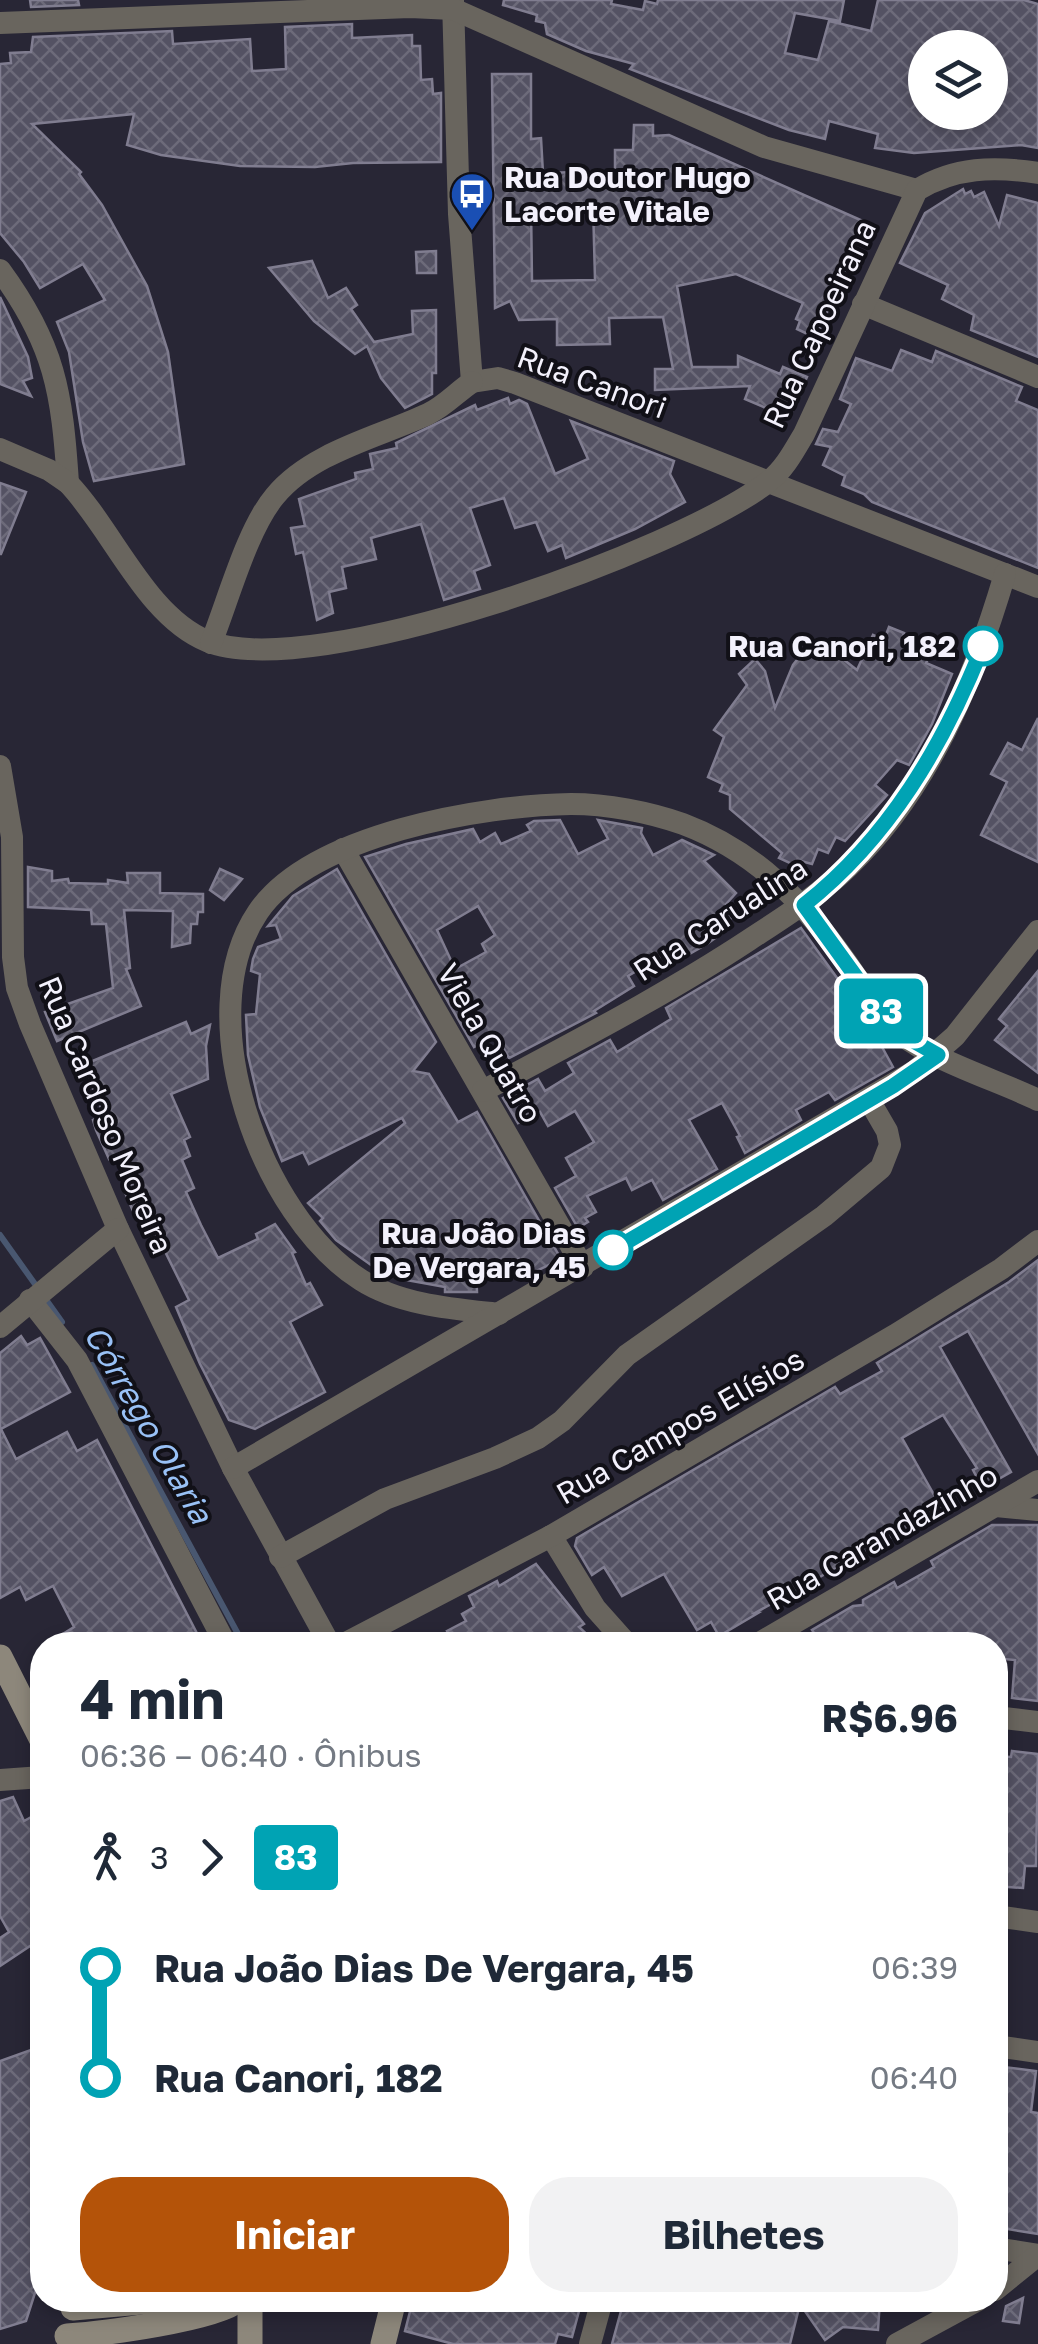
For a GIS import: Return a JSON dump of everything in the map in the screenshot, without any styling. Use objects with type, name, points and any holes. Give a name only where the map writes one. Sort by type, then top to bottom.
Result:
[{"type":"street","points":[[0,23],[453,4],[764,147],[917,190],[959,171],[1001,168],[1038,173]]},
{"type":"street","name":"Rua Canori","points":[[453,4],[458,214],[472,382],[498,378],[515,382],[1038,587]]},
{"type":"street","name":"Rua Capoeirana","points":[[771,480],[804,434],[917,190]]},
{"type":"street","points":[[0,270],[46,344],[57,382],[68,483]]},
{"type":"street","points":[[863,304],[1038,377]]},
{"type":"street","points":[[211,643],[263,512],[276,494],[294,477],[329,457],[442,406],[472,382]]},
{"type":"street","points":[[0,449],[49,470],[68,483],[167,614],[190,633],[211,643],[260,651],[428,623],[569,577],[659,540],[727,507],[771,480]]},
{"type":"street","name":"Rua Carualina","points":[[484,1091],[666,992],[804,905],[850,865],[916,782],[970,680],[1006,574]]},
{"type":"street","name":"Rua Cardoso Moreira","points":[[0,766],[10,809],[11,914],[18,988],[118,1229],[234,1468],[323,1632]]},
{"type":"street","points":[[499,1314],[414,1300],[364,1282],[328,1257],[270,1178],[249,1126],[232,1028],[232,982],[242,942],[260,909],[292,880],[343,849],[388,833],[512,808],[574,804],[628,810],[680,824],[733,846],[804,905],[901,1034],[1038,1100]]},
{"type":"street","name":"Viela Quatro","points":[[343,849],[583,1267]]},
{"type":"street","points":[[234,1468],[869,1100],[938,1055],[1038,931]]},
{"type":"street","points":[[280,1556],[384,1500],[495,1458],[538,1438],[562,1421],[628,1355],[809,1228],[881,1168],[890,1145],[887,1131],[869,1100]]},
{"type":"street","points":[[0,1327],[118,1229]]},
{"type":"street","name":"Rua Campos Elísios","points":[[367,1632],[550,1536],[895,1335],[1038,1242]]},
{"type":"street","points":[[34,1296],[77,1360],[219,1632]]},
{"type":"street","name":"Rua Carandazinho","points":[[778,1632],[1038,1482]]},
{"type":"street","points":[[996,1506],[1038,1510]]},
{"type":"street","points":[[550,1536],[595,1608],[616,1632]]},
{"type":"street","points":[[0,1657],[30,1716]]},
{"type":"street","points":[[1008,1719],[1038,1722]]},
{"type":"street","points":[[0,1780],[30,1777]]},
{"type":"street","points":[[1008,1918],[1038,1922]]},
{"type":"street","points":[[1008,2048],[1038,2052]]},
{"type":"street","points":[[1008,2250],[1038,2255]]},
{"type":"street","points":[[1008,2279],[1038,2255]]},
{"type":"street","points":[[72,2312],[67,2340],[207,2312]]},
{"type":"street","points":[[250,2312],[250,2344]]},
{"type":"street","points":[[383,2344],[391,2312]]},
{"type":"street","points":[[590,2344],[599,2312]]},
{"type":"street","points":[[897,2344],[956,2312]]},
{"type":"building","points":[[30,0],[78,0],[79,5],[31,7]]},
{"type":"building","points":[[504,0],[612,0],[611,4],[643,10],[645,1],[657,4],[658,0],[844,0],[840,21],[795,13],[785,53],[818,60],[829,21],[871,31],[878,0],[1024,0],[1038,4],[1038,148],[1021,145],[914,153],[875,148],[878,134],[829,121],[825,139],[789,130],[630,69],[634,64],[586,51],[547,34],[545,23],[536,21],[537,15],[503,5]]},
{"type":"building","points":[[352,24],[352,38],[412,35],[412,46],[420,46],[421,80],[432,79],[433,94],[441,93],[441,162],[240,166],[161,155],[127,145],[134,114],[32,124],[81,172],[102,205],[147,286],[168,352],[184,464],[94,481],[83,442],[69,352],[57,322],[105,300],[83,264],[40,288],[0,233],[0,64],[11,63],[10,53],[31,52],[33,37],[172,31],[173,44],[250,39],[252,71],[286,69],[285,27]]},
{"type":"building","points":[[492,74],[531,74],[531,139],[541,138],[543,173],[615,171],[615,150],[633,150],[634,125],[653,125],[653,136],[669,135],[865,222],[816,338],[797,329],[800,321],[796,319],[803,303],[736,274],[677,286],[692,367],[738,367],[738,356],[780,374],[783,367],[807,377],[789,418],[745,399],[750,386],[655,390],[655,369],[673,369],[663,317],[609,318],[610,344],[557,345],[557,319],[519,320],[510,301],[495,308]],"holes":[[[593,204],[595,280],[532,281],[531,205]]]},
{"type":"building","points":[[963,189],[965,194],[971,191],[974,197],[984,192],[999,226],[1007,195],[1038,203],[1038,357],[971,330],[974,315],[942,299],[948,285],[900,263],[925,213]]},
{"type":"building","points":[[436,251],[436,273],[417,273],[416,252]]},
{"type":"building","points":[[312,261],[328,298],[346,288],[357,305],[351,309],[374,342],[413,334],[412,311],[436,310],[432,394],[405,408],[381,378],[367,346],[355,354],[314,321],[269,268]]},
{"type":"building","points":[[0,297],[28,357],[32,378],[23,381],[31,396],[0,384]]},
{"type":"building","points":[[901,350],[932,362],[936,351],[1022,387],[1016,401],[1038,410],[1038,568],[872,502],[864,494],[842,485],[845,476],[823,465],[831,447],[816,444],[823,429],[838,432],[851,404],[840,399],[856,358],[892,371]]},
{"type":"building","points":[[508,398],[510,404],[519,400],[527,404],[555,474],[588,459],[571,421],[674,461],[670,474],[685,502],[635,529],[566,558],[562,545],[548,551],[536,522],[515,528],[504,498],[470,508],[490,565],[474,571],[480,589],[444,600],[421,524],[371,538],[376,559],[342,567],[346,588],[329,592],[333,613],[317,620],[303,552],[296,554],[291,528],[305,526],[299,499],[356,479],[355,473],[373,469],[370,454],[397,448],[396,443],[475,405],[477,410]]},
{"type":"building","points":[[0,483],[26,492],[1,554],[0,554]]},
{"type":"building","points":[[889,627],[904,633],[902,638],[932,651],[926,663],[952,674],[932,724],[909,765],[897,760],[875,785],[887,795],[845,841],[836,837],[828,853],[818,849],[812,864],[797,860],[794,865],[779,858],[782,853],[730,809],[730,795],[720,791],[723,784],[708,777],[724,737],[714,730],[747,685],[739,674],[755,659],[765,671],[775,708],[793,665],[807,647],[820,641],[857,670],[873,635],[884,640]]},
{"type":"building","points":[[1038,718],[1038,862],[981,835],[1007,782],[991,774],[1008,743],[1022,750]]},
{"type":"building","points":[[560,820],[578,854],[608,839],[598,820],[642,828],[653,855],[682,840],[714,855],[704,861],[736,893],[726,904],[734,916],[721,926],[725,931],[707,944],[677,961],[671,951],[628,976],[634,986],[596,1013],[509,1058],[496,1035],[474,1047],[365,857],[473,829],[480,842],[495,833],[501,844],[531,831],[527,825]],"holes":[[[478,906],[495,935],[482,944],[486,952],[455,969],[437,930]]]},
{"type":"building","points":[[28,867],[52,871],[52,881],[68,879],[69,883],[128,883],[127,873],[160,873],[160,893],[203,894],[203,912],[198,912],[197,924],[191,924],[190,943],[172,947],[173,911],[124,910],[130,968],[126,969],[141,1006],[57,1041],[45,1012],[113,988],[106,924],[92,924],[91,910],[28,907]]},
{"type":"building","points":[[220,869],[242,879],[224,900],[210,890]]},
{"type":"building","points":[[337,869],[436,1042],[413,1071],[429,1074],[458,1122],[477,1112],[561,1259],[524,1277],[519,1259],[476,1269],[477,1292],[445,1292],[445,1287],[401,1279],[378,1270],[336,1240],[308,1203],[405,1123],[402,1118],[309,1164],[303,1152],[282,1161],[260,1107],[248,1055],[246,1015],[256,1014],[260,974],[251,971],[253,959],[258,947],[281,939],[276,925],[268,926],[293,896]]},
{"type":"building","points":[[801,928],[866,1018],[893,1067],[835,1100],[829,1092],[796,1110],[801,1120],[745,1153],[722,1103],[689,1120],[717,1169],[663,1200],[652,1180],[632,1190],[626,1178],[587,1196],[596,1212],[578,1228],[555,1188],[576,1176],[566,1158],[594,1142],[575,1111],[548,1126],[540,1112],[518,1123],[503,1098],[538,1079],[545,1091],[574,1073],[568,1063],[610,1040],[617,1052],[671,1019],[666,1008]]},
{"type":"building","points":[[1038,971],[1038,1073],[995,1040],[1007,1026],[999,1019]]},
{"type":"building","points":[[186,1022],[191,1034],[210,1025],[206,1046],[208,1079],[171,1094],[190,1137],[184,1140],[190,1156],[182,1160],[194,1188],[186,1192],[201,1225],[218,1258],[258,1239],[256,1234],[275,1224],[295,1252],[292,1253],[306,1285],[310,1283],[322,1305],[290,1322],[325,1392],[255,1429],[229,1420],[200,1364],[176,1307],[189,1300],[146,1213],[136,1218],[123,1188],[132,1184],[119,1154],[109,1159],[93,1120],[104,1115],[83,1065]]},
{"type":"building","points":[[1038,1260],[1038,1454],[968,1331],[940,1347],[1011,1472],[981,1485],[973,1470],[977,1468],[943,1415],[902,1438],[942,1509],[726,1632],[717,1632],[711,1622],[697,1630],[664,1574],[622,1596],[604,1567],[592,1575],[575,1546],[577,1538],[835,1387],[840,1394],[882,1371],[877,1363]]},
{"type":"building","points":[[21,1336],[27,1345],[40,1338],[70,1392],[1,1429],[16,1459],[67,1432],[77,1451],[97,1440],[196,1632],[66,1632],[74,1627],[53,1586],[26,1600],[20,1587],[0,1598],[0,1353]]},
{"type":"building","points":[[992,1525],[1038,1525],[1038,1701],[1012,1698],[1015,1660],[1008,1659],[1008,1632],[812,1630],[853,1606],[863,1605],[863,1600],[894,1582],[897,1588],[934,1567],[931,1561]]},
{"type":"building","points":[[536,1564],[584,1624],[579,1627],[584,1632],[448,1632],[466,1621],[462,1614],[474,1607],[469,1596],[497,1581],[499,1586]]},
{"type":"building","points":[[1012,1751],[1038,1754],[1036,1866],[1025,1866],[1023,1888],[1008,1887],[1008,1757]]},
{"type":"building","points":[[13,1797],[24,1821],[30,1818],[30,1946],[0,1966],[0,1938],[9,1932],[0,1916],[0,1801]]},
{"type":"building","points":[[30,2050],[30,2308],[26,2321],[0,2329],[0,2061]]},
{"type":"building","points":[[1008,2068],[1036,2071],[1031,2112],[1038,2113],[1038,2234],[1008,2229]]},
{"type":"building","points":[[1023,2298],[1019,2323],[1003,2321],[1008,2305]]},
{"type":"building","points":[[410,2312],[579,2312],[572,2337],[558,2334],[555,2344],[453,2344],[405,2331]]},
{"type":"building","points":[[621,2312],[798,2312],[790,2344],[612,2344]]},
{"type":"building","points":[[806,2312],[879,2312],[878,2330],[843,2327],[825,2340]]},
{"type":"waterway","name":"Córrego Olaria","points":[[0,1235],[62,1322]]},
{"type":"waterway","name":"Córrego Olaria","points":[[92,1365],[237,1632]]},
{"type":"bus line","name":"83","points":[[613,1250],[893,1086],[938,1055],[901,1034],[885,1017],[804,905],[874,839],[916,782],[960,702],[983,646]]},
{"type":"place","name":"Rua Doutor Hugo Lacorte Vitale","points":[[472,232]]},
{"type":"place","name":"Rua Canori, 182","points":[[983,646]]},
{"type":"place","name":"Rua João Dias De Vergara, 45","points":[[613,1250]]}]
